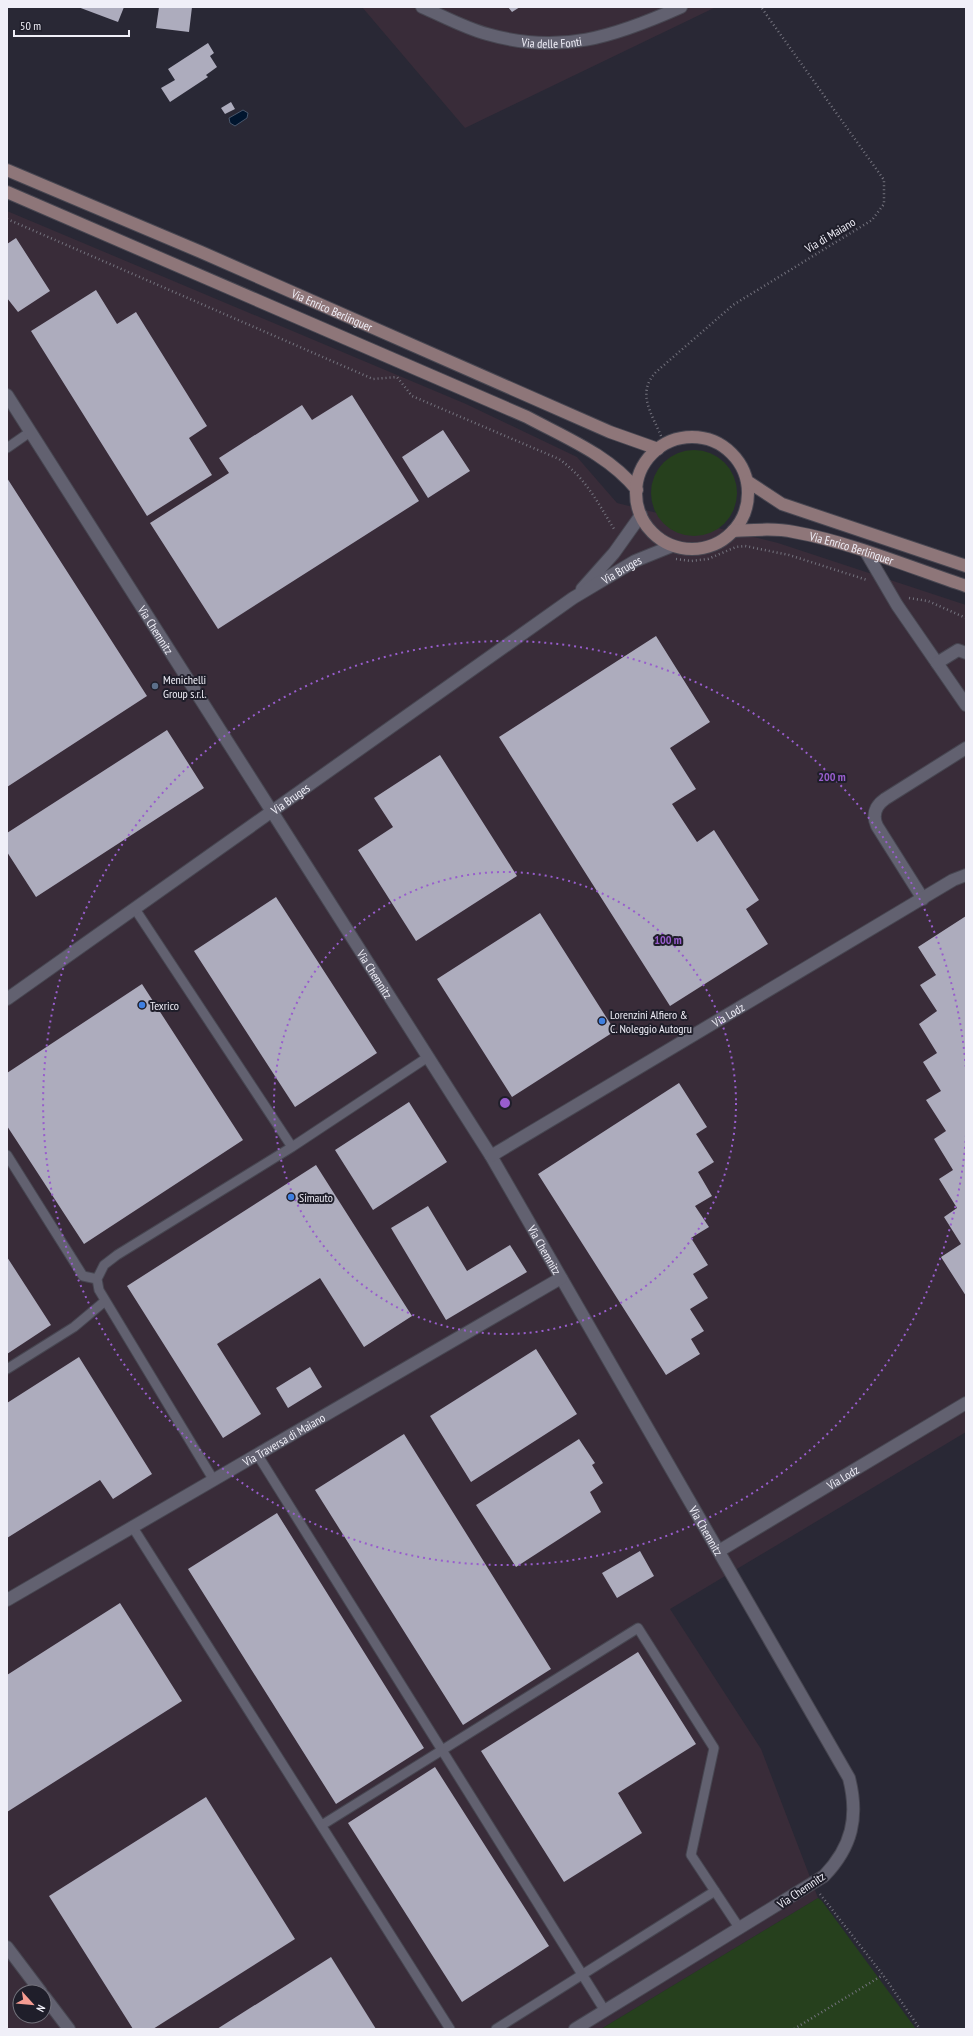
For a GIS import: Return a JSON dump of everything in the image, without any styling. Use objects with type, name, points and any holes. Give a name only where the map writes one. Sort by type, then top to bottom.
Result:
[{"type":"main road","name":"Via Enrico Berlinguer","points":[[7,170],[201,252],[610,432],[661,447]]},
{"type":"main road","name":"Via Enrico Berlinguer","points":[[7,192],[527,417],[609,463],[628,479],[637,490]]},
{"type":"main road","points":[[690,437],[703,438],[716,442],[727,449],[736,458],[743,469],[747,482],[748,492],[746,508],[739,523],[733,531],[717,543],[708,546],[688,548],[672,546],[653,532],[641,515],[637,490],[639,476],[644,466],[661,447],[677,439],[690,437]]},
{"type":"main road","name":"Via Enrico Berlinguer","points":[[747,482],[782,504],[966,566]]},
{"type":"main road","name":"Via Enrico Berlinguer","points":[[733,531],[767,530],[793,532],[866,552],[966,586]]},
{"type":"street","name":"Via delle Fonti","points":[[422,7],[486,34],[538,44],[588,40],[636,27],[681,7]]},
{"type":"street","name":"Via Chemnitz","points":[[7,395],[491,1156],[850,1778],[854,1795],[854,1809],[848,1841],[842,1854],[832,1868],[813,1884],[575,2029]]},
{"type":"street","name":"Via Bruges","points":[[573,598],[622,542],[641,515]]},
{"type":"street","name":"Via Bruges","points":[[7,999],[573,598],[635,561],[672,546]]},
{"type":"street","points":[[866,552],[897,604],[966,705]]},
{"type":"street","points":[[938,663],[958,650],[966,653]]},
{"type":"street","points":[[923,899],[877,826],[874,818],[875,810],[885,799],[966,748]]},
{"type":"street","name":"Via Lodz","points":[[491,1156],[966,874]]},
{"type":"street","name":"Via Traversa di Maiano","points":[[7,1600],[561,1278]]},
{"type":"street","name":"Via Lodz","points":[[719,1551],[966,1403]]},
{"type":"street","points":[[7,1947],[35,1984]]},
{"type":"street","points":[[52,2007],[69,2029]]},
{"type":"lane","points":[[7,448],[30,432]]},
{"type":"lane","points":[[135,909],[292,1147]]},
{"type":"lane","points":[[213,1479],[98,1290],[97,1279],[104,1265],[117,1255],[292,1147],[428,1057]]},
{"type":"lane","points":[[7,1155],[83,1276],[97,1279]]},
{"type":"lane","points":[[7,1369],[74,1327],[105,1301]]},
{"type":"lane","points":[[257,1454],[605,2011]]},
{"type":"lane","points":[[132,1526],[450,2029]]},
{"type":"lane","points":[[322,1825],[638,1628],[714,1748],[691,1854],[740,1929]]},
{"type":"lane","points":[[496,2029],[715,1891]]},
{"type":"path","name":"Via di Maiano","points":[[661,447],[646,398],[649,379],[733,305],[872,220],[884,204],[884,180],[761,7]]},
{"type":"path","points":[[7,219],[373,379],[398,378],[412,396],[559,459],[577,473],[584,482],[622,542]]},
{"type":"path","points":[[673,559],[691,561],[708,560],[736,547],[745,546],[789,555],[871,582]]},
{"type":"path","points":[[897,604],[906,599],[921,599],[966,618]]},
{"type":"path","points":[[813,1884],[883,1975],[920,2029]]},
{"type":"path","points":[[794,2029],[883,1975]]},
{"type":"shaded area","points":[[362,7],[716,7],[465,128]]},
{"type":"shaded area","points":[[7,211],[466,404],[577,457],[617,503],[778,543],[966,605],[966,1432],[670,1609],[761,1749],[818,1898],[601,2029],[7,2029]]},
{"type":"green space","points":[[694,450],[711,453],[725,462],[734,476],[737,493],[734,510],[725,524],[711,533],[694,536],[677,533],[663,524],[654,510],[651,493],[654,476],[663,462],[677,453]]},
{"type":"green space","points":[[818,1898],[822,1901],[916,2029],[601,2029]]},
{"type":"water","points":[[243,110],[248,113],[247,118],[235,126],[230,123],[229,118]]},
{"type":"building","points":[[78,7],[124,7],[118,22]]},
{"type":"building","points":[[159,7],[192,7],[189,32],[156,28]]},
{"type":"building","points":[[508,7],[520,7],[512,12]]},
{"type":"building","points":[[208,43],[214,53],[210,56],[217,67],[206,75],[208,77],[170,102],[161,88],[175,80],[168,69]]},
{"type":"building","points":[[231,102],[235,109],[225,114],[221,108]]},
{"type":"building","points":[[16,238],[50,291],[18,312],[7,298],[7,244]]},
{"type":"building","points":[[96,290],[117,324],[136,312],[207,426],[189,438],[212,475],[147,516],[31,331]]},
{"type":"building","points":[[352,395],[419,501],[218,629],[150,523],[229,473],[219,458],[302,405],[312,420]]},
{"type":"building","points":[[443,430],[470,471],[428,498],[402,457]]},
{"type":"building","points":[[7,478],[147,696],[7,787]]},
{"type":"building","points":[[656,636],[710,722],[670,748],[696,789],[672,804],[697,842],[714,830],[759,900],[746,909],[768,944],[670,1006],[499,737]]},
{"type":"building","points":[[167,730],[204,788],[36,897],[7,852],[7,833]]},
{"type":"building","points":[[440,755],[517,876],[416,941],[358,850],[393,827],[374,798]]},
{"type":"building","points":[[276,897],[377,1053],[295,1107],[194,951]]},
{"type":"building","points":[[540,913],[615,1031],[512,1097],[437,979]]},
{"type":"building","points":[[966,916],[966,1296],[941,1257],[961,1244],[944,1217],[957,1208],[939,1179],[953,1170],[934,1139],[946,1131],[926,1100],[941,1091],[923,1062],[937,1053],[919,1024],[937,1011],[920,985],[936,975],[918,947]]},
{"type":"building","points":[[142,984],[243,1140],[84,1244],[7,1126],[7,1073]]},
{"type":"building","points":[[679,1083],[707,1127],[696,1134],[714,1162],[698,1172],[712,1196],[695,1206],[709,1227],[691,1238],[708,1265],[693,1274],[708,1298],[690,1309],[704,1331],[691,1339],[700,1354],[666,1375],[538,1174]]},
{"type":"building","points":[[409,1102],[447,1162],[373,1210],[335,1150]]},
{"type":"building","points":[[316,1165],[412,1316],[364,1347],[320,1278],[217,1344],[261,1414],[223,1438],[127,1286]]},
{"type":"building","points":[[428,1206],[467,1271],[510,1245],[527,1272],[446,1320],[391,1228]]},
{"type":"building","points":[[7,1257],[51,1325],[7,1354]]},
{"type":"building","points":[[536,1349],[577,1414],[471,1482],[430,1416]]},
{"type":"building","points":[[79,1357],[152,1474],[113,1499],[100,1480],[7,1538],[7,1403]]},
{"type":"building","points":[[310,1367],[322,1387],[288,1408],[276,1388]]},
{"type":"building","points":[[404,1434],[551,1669],[463,1725],[315,1490]]},
{"type":"building","points":[[579,1439],[595,1463],[592,1465],[603,1483],[590,1492],[601,1512],[516,1567],[476,1505]]},
{"type":"building","points":[[277,1513],[424,1748],[336,1804],[188,1569]]},
{"type":"building","points":[[640,1551],[654,1576],[617,1598],[602,1573]]},
{"type":"building","points":[[120,1603],[182,1701],[7,1812],[7,1675]]},
{"type":"building","points":[[638,1652],[696,1744],[618,1793],[642,1833],[564,1882],[481,1751]]},
{"type":"building","points":[[435,1767],[549,1946],[462,2002],[348,1823]]},
{"type":"building","points":[[206,1797],[295,1939],[153,2029],[133,2029],[49,1896]]},
{"type":"building","points":[[331,1957],[376,2029],[217,2029]]},
{"type":"place","name":"Menichelli Group s.r.l.","points":[[155,686]]},
{"type":"place","name":"Texrico","points":[[142,1005]]},
{"type":"place","name":"Lorenzini Alfiero & C. Noleggio Autogru","points":[[602,1021]]},
{"type":"place","name":"Simauto","points":[[291,1197]]}]
